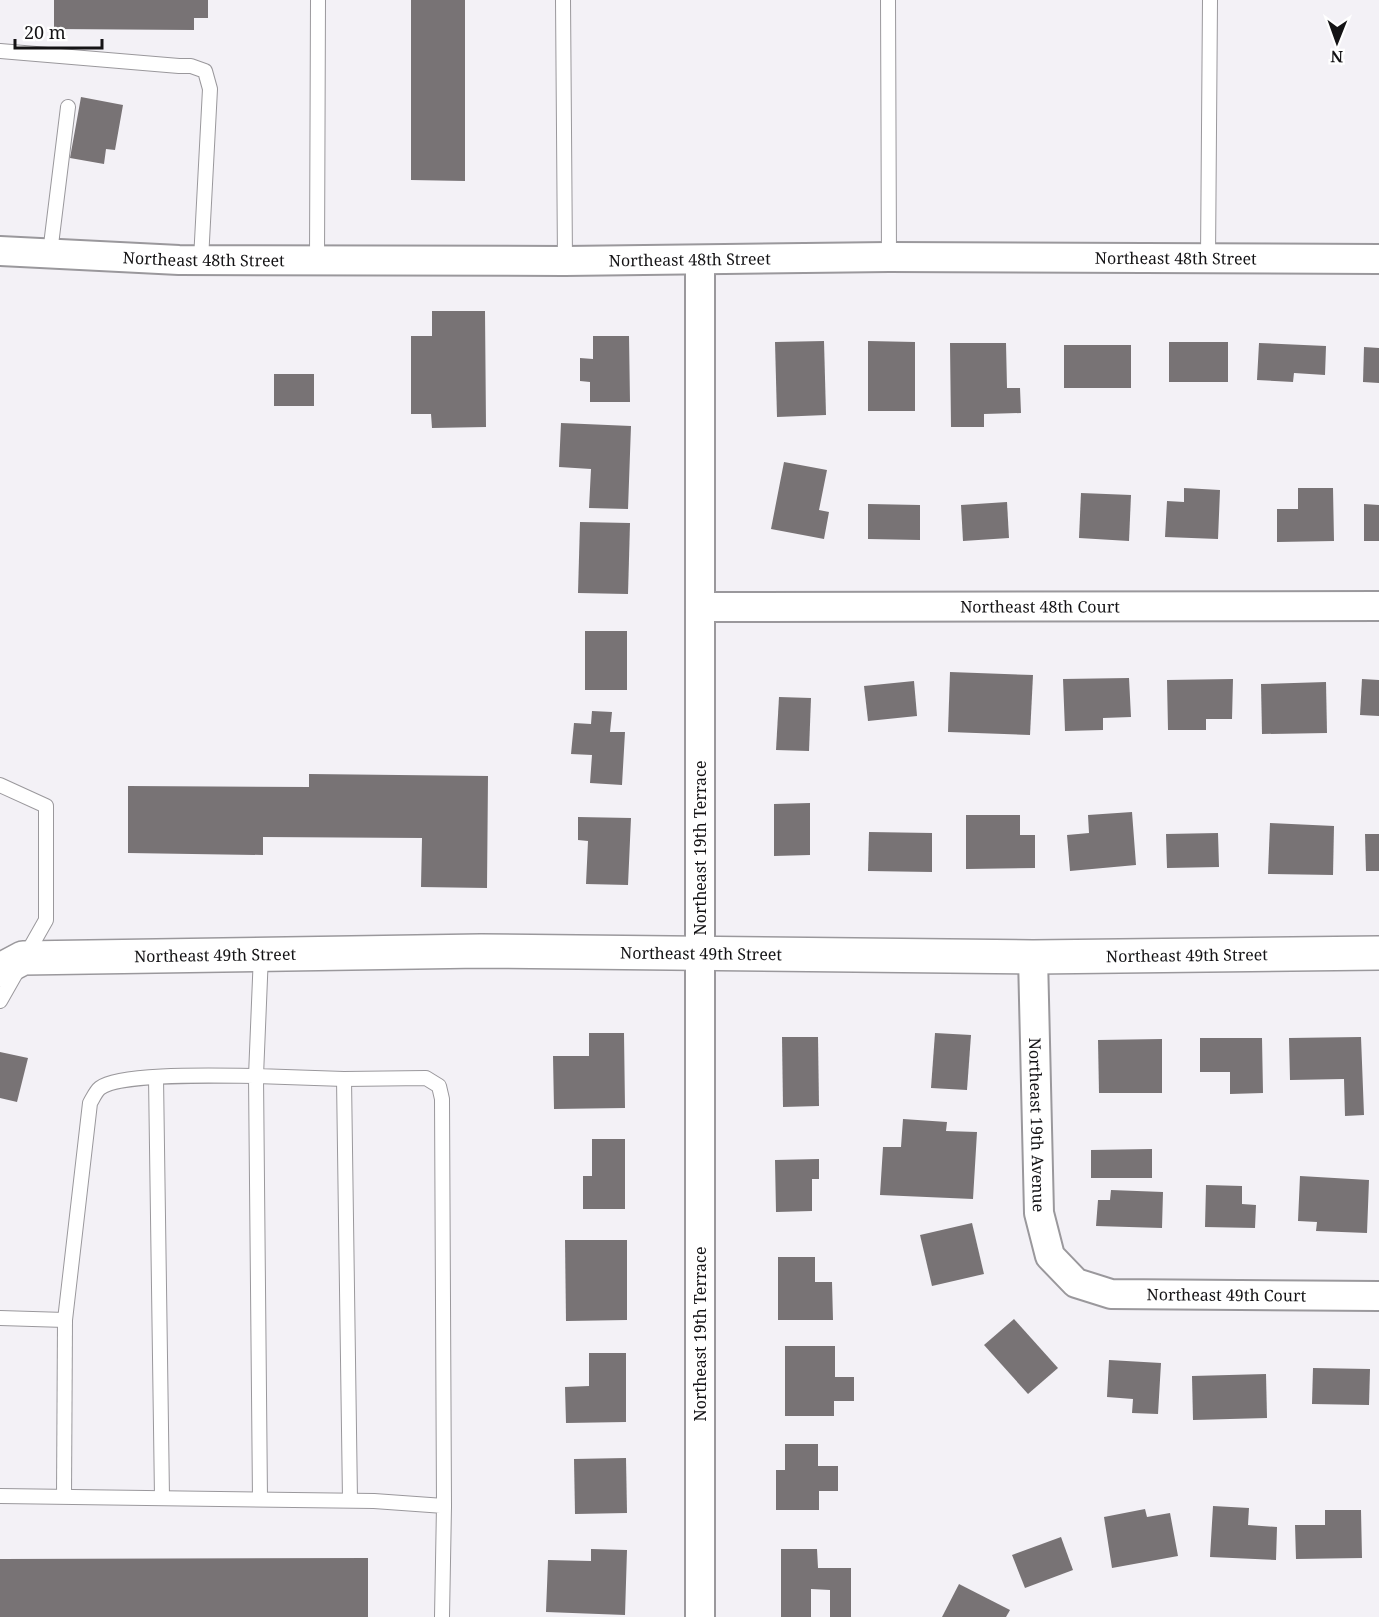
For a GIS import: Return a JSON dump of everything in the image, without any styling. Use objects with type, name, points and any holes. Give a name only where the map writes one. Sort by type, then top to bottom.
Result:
[{"type":"street","name":"Northeast 48th Street","points":[[0,250],[201,260],[565,261],[889,257],[1379,258]]},
{"type":"street","name":"Northeast 19th Terrace","points":[[700,260],[700,1617]]},
{"type":"street","name":"Northeast 48th Court","points":[[701,608],[1379,606]]},
{"type":"street","name":"Northeast 49th Street","points":[[8,957],[481,951],[1034,957],[1379,953]]},
{"type":"street","name":"Northeast 19th Avenue","points":[[1034,957],[1039,1213],[1050,1256],[1076,1283]]},
{"type":"street","name":"Northeast 49th Court","points":[[1076,1283],[1111,1294],[1379,1296]]},
{"type":"lane","points":[[317,260],[318,0]]},
{"type":"lane","points":[[563,0],[565,261]]},
{"type":"lane","points":[[888,0],[889,257]]},
{"type":"lane","points":[[1208,258],[1210,0]]},
{"type":"lane","points":[[0,51],[191,66],[205,71],[210,88],[201,260]]},
{"type":"lane","points":[[50,253],[68,107]]},
{"type":"lane","points":[[0,785],[46,806],[46,920],[8,957],[0,1001]]},
{"type":"lane","points":[[260,1499],[256,1076],[261,954]]},
{"type":"lane","points":[[156,1077],[162,1497]]},
{"type":"lane","points":[[64,1496],[65,1320],[90,1103],[100,1088],[113,1082],[156,1077],[426,1078],[439,1086],[442,1099],[444,1506],[442,1617]]},
{"type":"lane","points":[[344,1079],[350,1500]]},
{"type":"lane","points":[[0,1318],[65,1320]]},
{"type":"lane","points":[[0,1496],[350,1500],[444,1506]]},
{"type":"building","points":[[54,0],[208,0],[208,18],[194,18],[194,30],[54,29]]},
{"type":"building","points":[[411,0],[465,0],[465,181],[411,180]]},
{"type":"building","points":[[81,97],[123,105],[115,150],[106,149],[104,164],[70,158]]},
{"type":"building","points":[[432,311],[485,311],[486,427],[432,428],[431,414],[411,414],[411,336],[432,336]]},
{"type":"building","points":[[593,336],[629,336],[630,402],[590,402],[590,382],[580,381],[580,358],[593,359]]},
{"type":"building","points":[[824,341],[826,415],[777,417],[775,342]]},
{"type":"building","points":[[868,341],[915,342],[915,411],[868,411]]},
{"type":"building","points":[[1169,342],[1228,342],[1228,382],[1169,382]]},
{"type":"building","points":[[950,343],[1006,343],[1007,388],[1020,388],[1021,413],[984,414],[984,427],[951,427]]},
{"type":"building","points":[[1259,343],[1326,346],[1325,375],[1294,373],[1293,382],[1257,380]]},
{"type":"building","points":[[1064,345],[1131,345],[1131,388],[1064,388]]},
{"type":"building","points":[[1364,347],[1379,348],[1379,383],[1363,382]]},
{"type":"building","points":[[274,374],[314,374],[314,406],[274,406]]},
{"type":"building","points":[[561,423],[631,426],[628,509],[589,508],[591,469],[559,467]]},
{"type":"building","points":[[784,462],[827,470],[819,510],[829,512],[824,539],[771,529]]},
{"type":"building","points":[[1184,488],[1220,490],[1218,539],[1165,537],[1167,501],[1184,502]]},
{"type":"building","points":[[1298,488],[1333,488],[1334,541],[1277,542],[1277,509],[1298,509]]},
{"type":"building","points":[[1081,493],[1131,495],[1129,541],[1079,538]]},
{"type":"building","points":[[1007,502],[1009,538],[963,541],[961,505]]},
{"type":"building","points":[[868,504],[920,505],[920,540],[868,539]]},
{"type":"building","points":[[1364,504],[1379,505],[1379,541],[1364,541]]},
{"type":"building","points":[[580,522],[630,523],[628,594],[578,593]]},
{"type":"building","points":[[585,631],[627,631],[627,690],[585,690]]},
{"type":"building","points":[[950,672],[1033,675],[1030,735],[948,732]]},
{"type":"building","points":[[1129,678],[1131,717],[1103,718],[1103,730],[1065,731],[1063,679]]},
{"type":"building","points":[[1233,679],[1232,719],[1206,719],[1206,730],[1168,730],[1167,680]]},
{"type":"building","points":[[1362,679],[1379,680],[1379,716],[1360,715]]},
{"type":"building","points":[[914,681],[917,716],[868,721],[864,686]]},
{"type":"building","points":[[1326,682],[1327,733],[1262,734],[1261,684]]},
{"type":"building","points":[[779,697],[811,698],[809,751],[776,750]]},
{"type":"building","points":[[592,711],[612,712],[610,732],[625,732],[622,785],[590,783],[592,755],[571,754],[574,723],[591,724]]},
{"type":"building","points":[[309,774],[488,776],[487,888],[421,887],[422,838],[263,837],[263,855],[128,853],[128,786],[309,787]]},
{"type":"building","points":[[810,803],[810,855],[774,856],[774,804]]},
{"type":"building","points":[[1132,812],[1136,865],[1070,871],[1067,835],[1089,833],[1088,815]]},
{"type":"building","points":[[966,815],[1020,815],[1020,835],[1035,835],[1035,868],[966,869]]},
{"type":"building","points":[[578,817],[631,818],[628,885],[586,884],[588,841],[578,840]]},
{"type":"building","points":[[1270,823],[1334,826],[1333,875],[1268,874]]},
{"type":"building","points":[[869,832],[932,833],[932,872],[868,871]]},
{"type":"building","points":[[1218,833],[1219,867],[1167,868],[1166,834]]},
{"type":"building","points":[[1365,834],[1379,834],[1379,871],[1366,871]]},
{"type":"building","points":[[589,1033],[624,1033],[625,1108],[554,1109],[553,1056],[589,1056]]},
{"type":"building","points":[[935,1033],[971,1035],[967,1090],[931,1088]]},
{"type":"building","points":[[782,1037],[818,1037],[819,1106],[783,1107]]},
{"type":"building","points":[[1361,1037],[1364,1115],[1345,1116],[1344,1079],[1290,1080],[1289,1038]]},
{"type":"building","points":[[1200,1038],[1262,1038],[1263,1093],[1230,1094],[1230,1072],[1200,1072]]},
{"type":"building","points":[[1162,1039],[1162,1093],[1099,1093],[1098,1040]]},
{"type":"building","points":[[0,1052],[28,1058],[17,1102],[0,1098]]},
{"type":"building","points":[[903,1119],[947,1122],[946,1131],[977,1132],[973,1199],[880,1195],[883,1147],[901,1147]]},
{"type":"building","points":[[592,1139],[625,1139],[625,1209],[583,1209],[583,1176],[592,1176]]},
{"type":"building","points":[[1152,1149],[1152,1178],[1091,1178],[1091,1150]]},
{"type":"building","points":[[819,1159],[819,1179],[812,1179],[812,1211],[776,1212],[775,1160]]},
{"type":"building","points":[[1300,1176],[1369,1180],[1367,1233],[1316,1231],[1317,1222],[1298,1221]]},
{"type":"building","points":[[1206,1185],[1242,1186],[1242,1204],[1256,1205],[1255,1228],[1205,1227]]},
{"type":"building","points":[[1111,1190],[1163,1192],[1162,1228],[1096,1226],[1098,1200],[1110,1200]]},
{"type":"building","points":[[972,1223],[984,1274],[932,1286],[920,1235]]},
{"type":"building","points":[[565,1240],[627,1240],[627,1320],[566,1321]]},
{"type":"building","points":[[778,1257],[815,1257],[815,1282],[832,1282],[833,1320],[778,1320]]},
{"type":"building","points":[[1014,1319],[1058,1368],[1028,1394],[984,1345]]},
{"type":"building","points":[[785,1346],[835,1346],[835,1377],[854,1377],[854,1401],[834,1401],[834,1416],[785,1416]]},
{"type":"building","points":[[589,1353],[626,1353],[626,1422],[566,1423],[565,1387],[589,1386]]},
{"type":"building","points":[[1109,1360],[1161,1363],[1158,1414],[1132,1413],[1133,1399],[1107,1397]]},
{"type":"building","points":[[1313,1368],[1370,1369],[1369,1405],[1312,1404]]},
{"type":"building","points":[[1266,1374],[1267,1418],[1193,1420],[1192,1376]]},
{"type":"building","points":[[785,1444],[818,1444],[818,1466],[838,1466],[838,1491],[819,1491],[819,1510],[776,1510],[776,1470],[785,1470]]},
{"type":"building","points":[[626,1458],[627,1513],[575,1514],[574,1459]]},
{"type":"building","points":[[1213,1506],[1249,1508],[1248,1525],[1277,1527],[1276,1560],[1210,1557]]},
{"type":"building","points":[[1145,1509],[1147,1517],[1170,1513],[1178,1556],[1112,1568],[1104,1517]]},
{"type":"building","points":[[1325,1510],[1361,1510],[1362,1558],[1296,1559],[1295,1525],[1325,1525]]},
{"type":"building","points":[[1061,1537],[1073,1570],[1025,1588],[1012,1555]]},
{"type":"building","points":[[591,1549],[627,1550],[625,1615],[546,1612],[548,1560],[591,1561]]},
{"type":"building","points":[[781,1549],[817,1549],[818,1568],[851,1568],[851,1617],[830,1617],[830,1590],[811,1589],[811,1617],[781,1617]]},
{"type":"building","points":[[368,1558],[368,1617],[0,1617],[0,1559]]},
{"type":"building","points":[[959,1584],[1010,1610],[1006,1617],[942,1617]]}]
